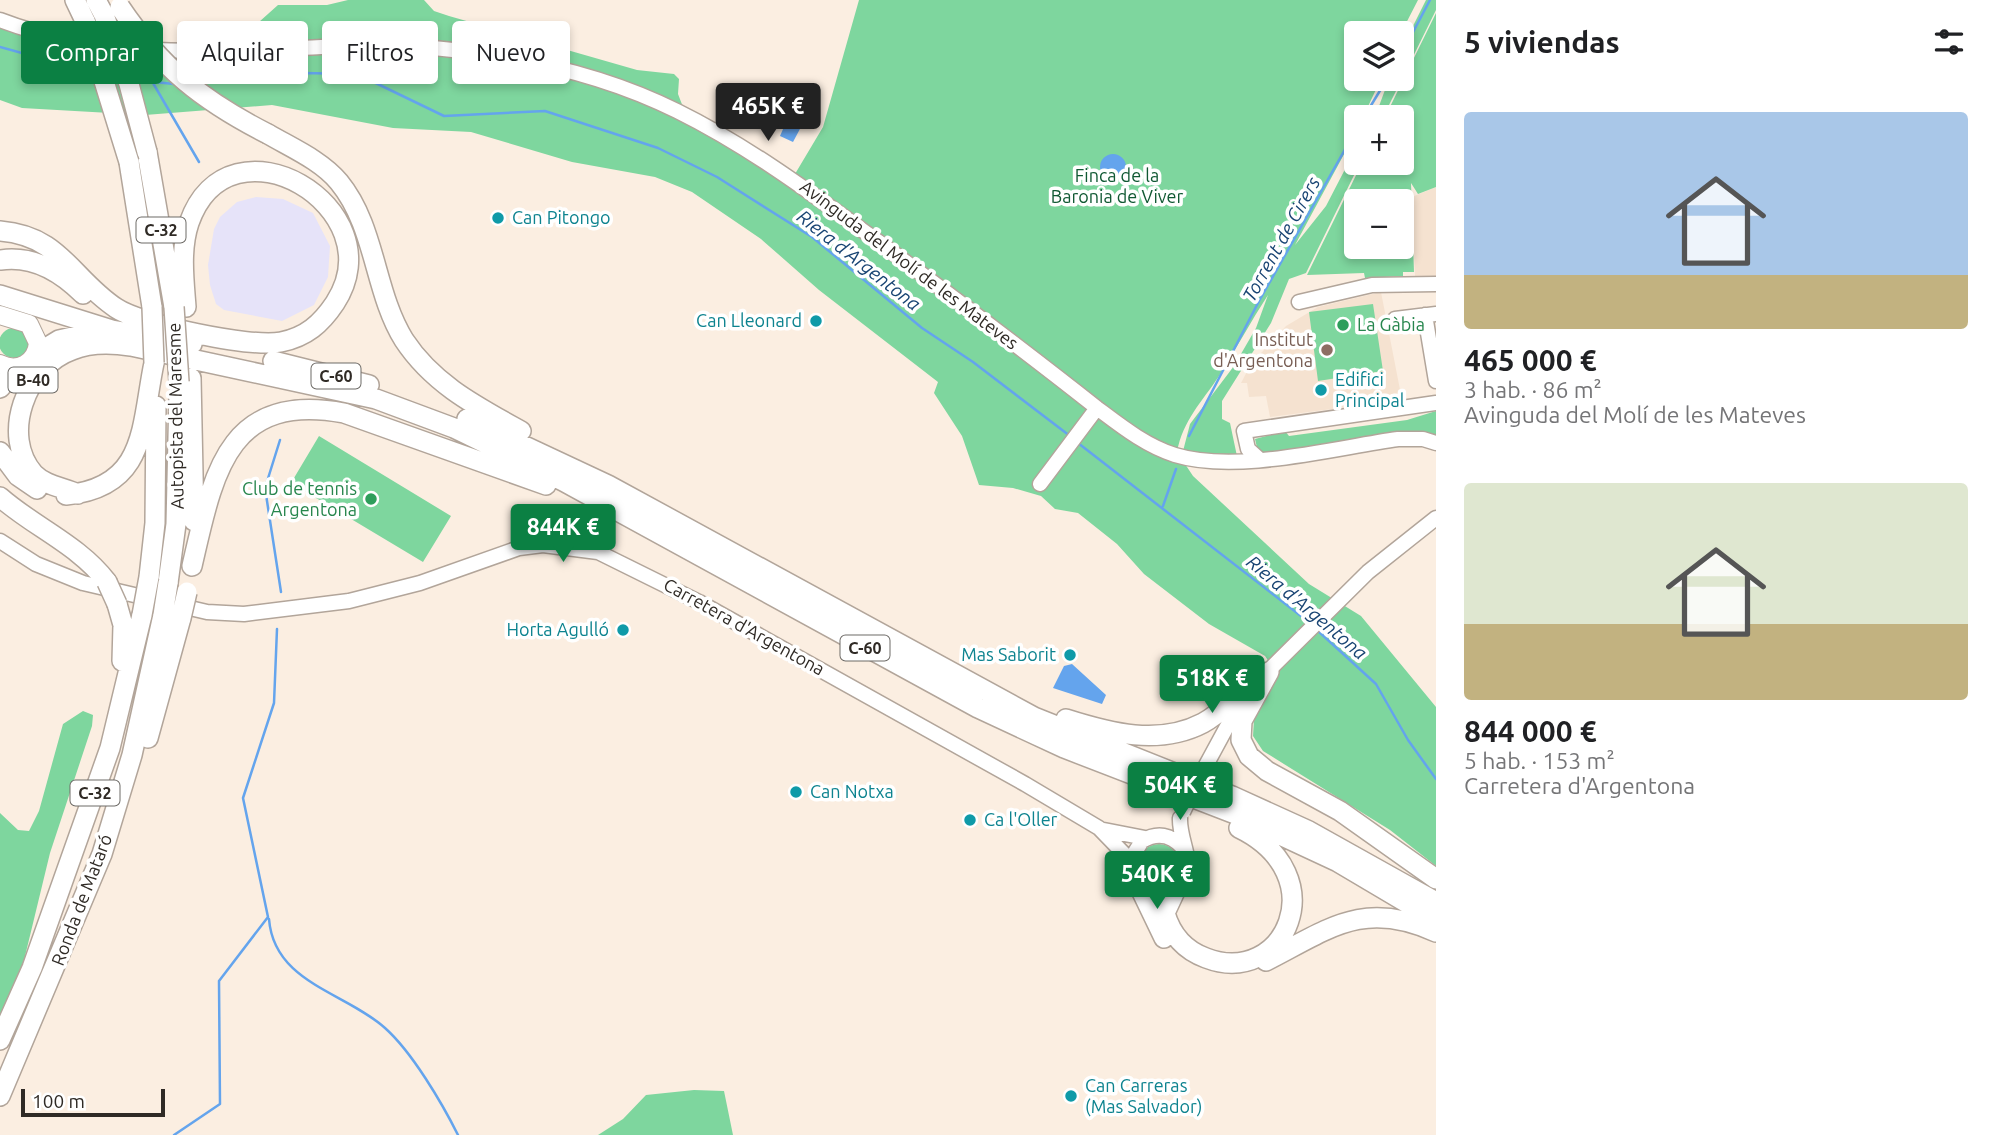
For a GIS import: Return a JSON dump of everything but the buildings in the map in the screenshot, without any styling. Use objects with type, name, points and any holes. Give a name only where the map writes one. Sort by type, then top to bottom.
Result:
[{"type":"highway","name":"C-32","points":[[75,0],[104,9]]},
{"type":"highway","points":[[104,9],[183,82],[202,96],[310,158],[339,182],[352,202],[365,232],[394,322],[415,355],[438,380],[470,402],[580,464],[608,485]]},
{"type":"highway","name":"Autopista del Maresme","points":[[104,9],[129,83],[147,152],[180,307],[185,380],[176,524],[168,583],[172,617]]},
{"type":"highway","name":"Autopista del Maresme","points":[[104,9],[152,307],[157,459],[149,577],[142,614]]},
{"type":"highway","points":[[0,231],[32,237],[53,248],[91,288],[130,315],[220,337],[274,343],[305,334],[319,324],[340,295],[347,265],[346,247],[334,213],[313,190],[287,175],[249,171],[228,178],[213,187],[198,204],[189,223],[184,246],[180,307]]},
{"type":"highway","points":[[0,260],[18,258],[45,265],[72,284],[105,314],[169,346]]},
{"type":"highway","points":[[0,295],[169,346]]},
{"type":"highway","name":"C-60","points":[[36,354],[59,340],[87,333],[341,377],[435,406],[608,485],[1002,699],[1080,737],[1263,810],[1340,846],[1436,902]]},
{"type":"highway","name":"B-40","points":[[78,494],[44,483],[24,462],[16,432],[18,415],[30,384],[54,360],[70,350],[92,344],[169,346]]},
{"type":"highway","name":"C-60","points":[[169,346],[376,400],[454,428],[509,453],[978,708],[1031,734],[1235,814],[1326,856],[1436,920]]},
{"type":"highway","points":[[0,452],[7,465],[30,486],[47,493],[78,494],[107,485],[123,472],[135,454],[145,422],[154,363]]},
{"type":"highway","points":[[0,388],[9,366]]},
{"type":"highway","points":[[185,380],[194,498],[192,566]]},
{"type":"highway","points":[[172,617],[187,592],[212,482],[224,456],[256,424],[294,410],[319,409],[344,413],[609,509]]},
{"type":"highway","points":[[0,496],[41,528],[73,548],[107,582],[123,625],[124,652],[103,743],[32,968]]},
{"type":"highway","name":"Ronda de Mataró","points":[[0,1040],[32,968],[110,748],[142,614]]},
{"type":"highway","name":"Ronda de Mataró","points":[[0,1096],[78,914],[108,858],[141,762],[172,617]]},
{"type":"highway","points":[[1002,699],[1116,733],[1162,735],[1203,722],[1267,673]]},
{"type":"highway","points":[[1267,673],[1242,721],[1241,740],[1249,756],[1267,771],[1340,811],[1436,878]]},
{"type":"highway","points":[[1128,774],[1150,788],[1242,829],[1265,843],[1279,857],[1288,874],[1293,908],[1278,941],[1260,955],[1238,962],[1216,962],[1195,954],[1180,943],[1169,927],[1165,913],[1177,887]]},
{"type":"highway","points":[[1139,886],[1163,937],[1191,962],[1213,970],[1231,970],[1267,961],[1343,921],[1383,918],[1421,925],[1436,932]]},
{"type":"main road","points":[[4,319],[26,322],[34,330],[38,343],[36,354]]},
{"type":"main road","name":"C-60","points":[[9,366],[29,363],[36,354]]},
{"type":"street","name":"Avinguda del Molí de les Mateves","points":[[0,20],[57,40],[109,48],[170,50],[405,46],[469,51],[529,62],[601,82],[675,110],[793,179],[1094,413],[1172,454],[1206,461],[1238,463],[1398,439],[1423,439],[1436,443]]},
{"type":"street","points":[[1299,302],[1372,285],[1436,284]]},
{"type":"street","points":[[1395,319],[1431,315],[1436,381]]},
{"type":"street","points":[[1259,459],[1248,449],[1244,431],[1436,403]]},
{"type":"street","points":[[1044,479],[1094,413]]},
{"type":"street","points":[[1182,815],[1135,847],[1130,860],[1132,876],[1139,886],[1157,894],[1177,887],[1188,867],[1183,848],[1182,815],[1234,710],[1340,598],[1394,548],[1436,518]]},
{"type":"street","name":"Carretera d'Argentona","points":[[0,541],[36,564],[83,583],[207,612],[244,614],[349,601],[423,582],[519,548],[543,545],[598,552],[699,601],[1099,828]]},
{"type":"street","points":[[1099,828],[1172,838],[1183,848]]},
{"type":"street","points":[[1099,828],[1130,860]]},
{"type":"shaded area","points":[[1436,187],[1436,276],[1415,276],[1414,196]]},
{"type":"shaded area","points":[[256,197],[283,199],[313,213],[330,246],[328,277],[314,305],[282,321],[224,310],[216,304],[210,285],[208,265],[214,229],[220,217],[237,202]]},
{"type":"shaded area","name":"Institut d'Argentona","points":[[1381,292],[1402,400],[1270,417],[1266,396],[1249,397],[1247,383],[1241,383],[1251,364],[1286,326],[1318,307]]},
{"type":"green space","name":"Finca de la Baronia de Viver","points":[[348,0],[424,0],[434,11],[466,21],[452,21],[452,84],[570,84],[570,51],[637,70],[674,74],[679,79],[678,94],[683,107],[795,174],[823,127],[859,0],[1418,0],[1407,21],[1344,21],[1344,91],[1375,91],[1369,105],[1344,105],[1344,154],[1295,245],[1326,206],[1344,171],[1344,175],[1354,175],[1347,189],[1344,189],[1344,196],[1306,273],[1289,279],[1271,323],[1222,401],[1222,419],[1230,423],[1238,461],[1182,455],[1190,424],[1234,366],[1256,328],[1268,295],[1188,421],[1177,452],[1193,476],[1309,584],[1361,616],[1436,707],[1436,866],[1390,830],[1263,751],[1253,736],[1254,719],[1278,675],[1265,656],[1209,624],[1144,574],[1117,544],[1078,513],[1055,509],[1041,496],[1013,488],[979,485],[962,436],[934,393],[938,382],[819,290],[761,239],[692,192],[655,177],[572,162],[471,132],[393,128],[272,105],[145,115],[22,108],[0,100],[0,26],[21,34],[21,84],[163,84],[163,56],[177,55],[177,84],[308,84],[308,21],[260,21],[278,5],[327,5]]},
{"type":"green space","points":[[1426,0],[1436,0],[1436,10],[1414,55],[1414,24]]},
{"type":"green space","points":[[1436,13],[1436,187],[1418,194],[1411,183],[1411,189],[1349,189],[1356,175],[1414,175],[1414,105],[1391,105],[1398,91],[1414,91],[1414,58]]},
{"type":"green space","points":[[1385,91],[1396,91],[1389,105],[1379,105]]},
{"type":"green space","points":[[1344,200],[1344,259],[1414,259],[1414,272],[1403,272],[1403,276],[1365,278],[1364,273],[1307,275]]},
{"type":"green space","points":[[1373,304],[1383,371],[1318,381],[1309,312]]},
{"type":"green space","points":[[14,328],[25,332],[29,343],[25,354],[14,358],[3,354],[-1,343],[3,332]]},
{"type":"green space","points":[[1436,411],[1436,441],[1259,456],[1255,439],[1285,431],[1289,436],[1407,420]]},
{"type":"green space","name":"Club de tennis Argentona","points":[[319,436],[451,516],[423,562],[291,483]]},
{"type":"green space","points":[[83,711],[93,715],[92,726],[50,853],[19,981],[0,1020],[0,813],[18,830],[29,831],[39,811],[63,724]]},
{"type":"green space","points":[[1159,844],[1167,845],[1173,850],[1178,856],[1178,872],[1173,878],[1167,883],[1159,884],[1151,883],[1145,878],[1140,872],[1139,864],[1140,856],[1145,850],[1151,845]]},
{"type":"green space","points":[[694,1090],[724,1091],[733,1135],[598,1135],[623,1119],[646,1095]]},
{"type":"water","points":[[787,120],[801,127],[793,142],[780,136]]},
{"type":"water","points":[[1113,154],[1122,158],[1126,167],[1122,176],[1113,180],[1104,176],[1100,167],[1104,158]]},
{"type":"water","points":[[1072,664],[1106,695],[1102,704],[1053,688],[1064,666]]},
{"type":"waterway","name":"Torrent de Cirers","points":[[1414,30],[1430,0]]},
{"type":"waterway","name":"Riera d'Argentona","points":[[0,47],[21,53]]},
{"type":"waterway","name":"Riera d'Argentona","points":[[308,73],[357,74],[444,116],[545,111],[658,148],[717,177],[812,237],[922,328],[973,362],[1070,436]]},
{"type":"waterway","name":"Riera d'Argentona","points":[[163,83],[174,84]]},
{"type":"waterway","points":[[154,84],[199,162]]},
{"type":"waterway","name":"Torrent de Cirers","points":[[1371,105],[1380,91]]},
{"type":"waterway","name":"Torrent de Cirers","points":[[1189,436],[1259,301],[1344,151]]},
{"type":"waterway","points":[[280,440],[265,488],[281,592]]},
{"type":"waterway","name":"Riera d'Argentona","points":[[1078,443],[1310,623]]},
{"type":"waterway","name":"Torrent de Cirers","points":[[1163,506],[1176,469]]},
{"type":"waterway","points":[[174,1135],[220,1104],[219,981],[268,917],[243,798],[274,703],[277,629]]},
{"type":"waterway","name":"Riera d'Argentona","points":[[1317,630],[1376,684],[1408,740],[1436,779]]},
{"type":"waterway","points":[[269,919],[274,941],[297,972],[369,1016],[406,1050],[426,1078],[458,1135]]},
{"type":"place","name":"Can Pitongo","points":[[498,218]]},
{"type":"place","name":"Can Lleonard","points":[[816,321]]},
{"type":"place","name":"La Gàbia","points":[[1343,325]]},
{"type":"place","name":"Institut d'Argentona","points":[[1327,350]]},
{"type":"place","name":"Edifici Principal","points":[[1321,390]]},
{"type":"place","name":"Club de tennis Argentona","points":[[371,499]]},
{"type":"place","name":"Horta Agulló","points":[[623,630]]},
{"type":"place","name":"Mas Saborit","points":[[1070,655]]},
{"type":"place","name":"Can Notxa","points":[[796,792]]},
{"type":"place","name":"Ca l'Oller","points":[[970,820]]},
{"type":"place","name":"Can Carreras (Mas Salvador)","points":[[1071,1096]]}]
